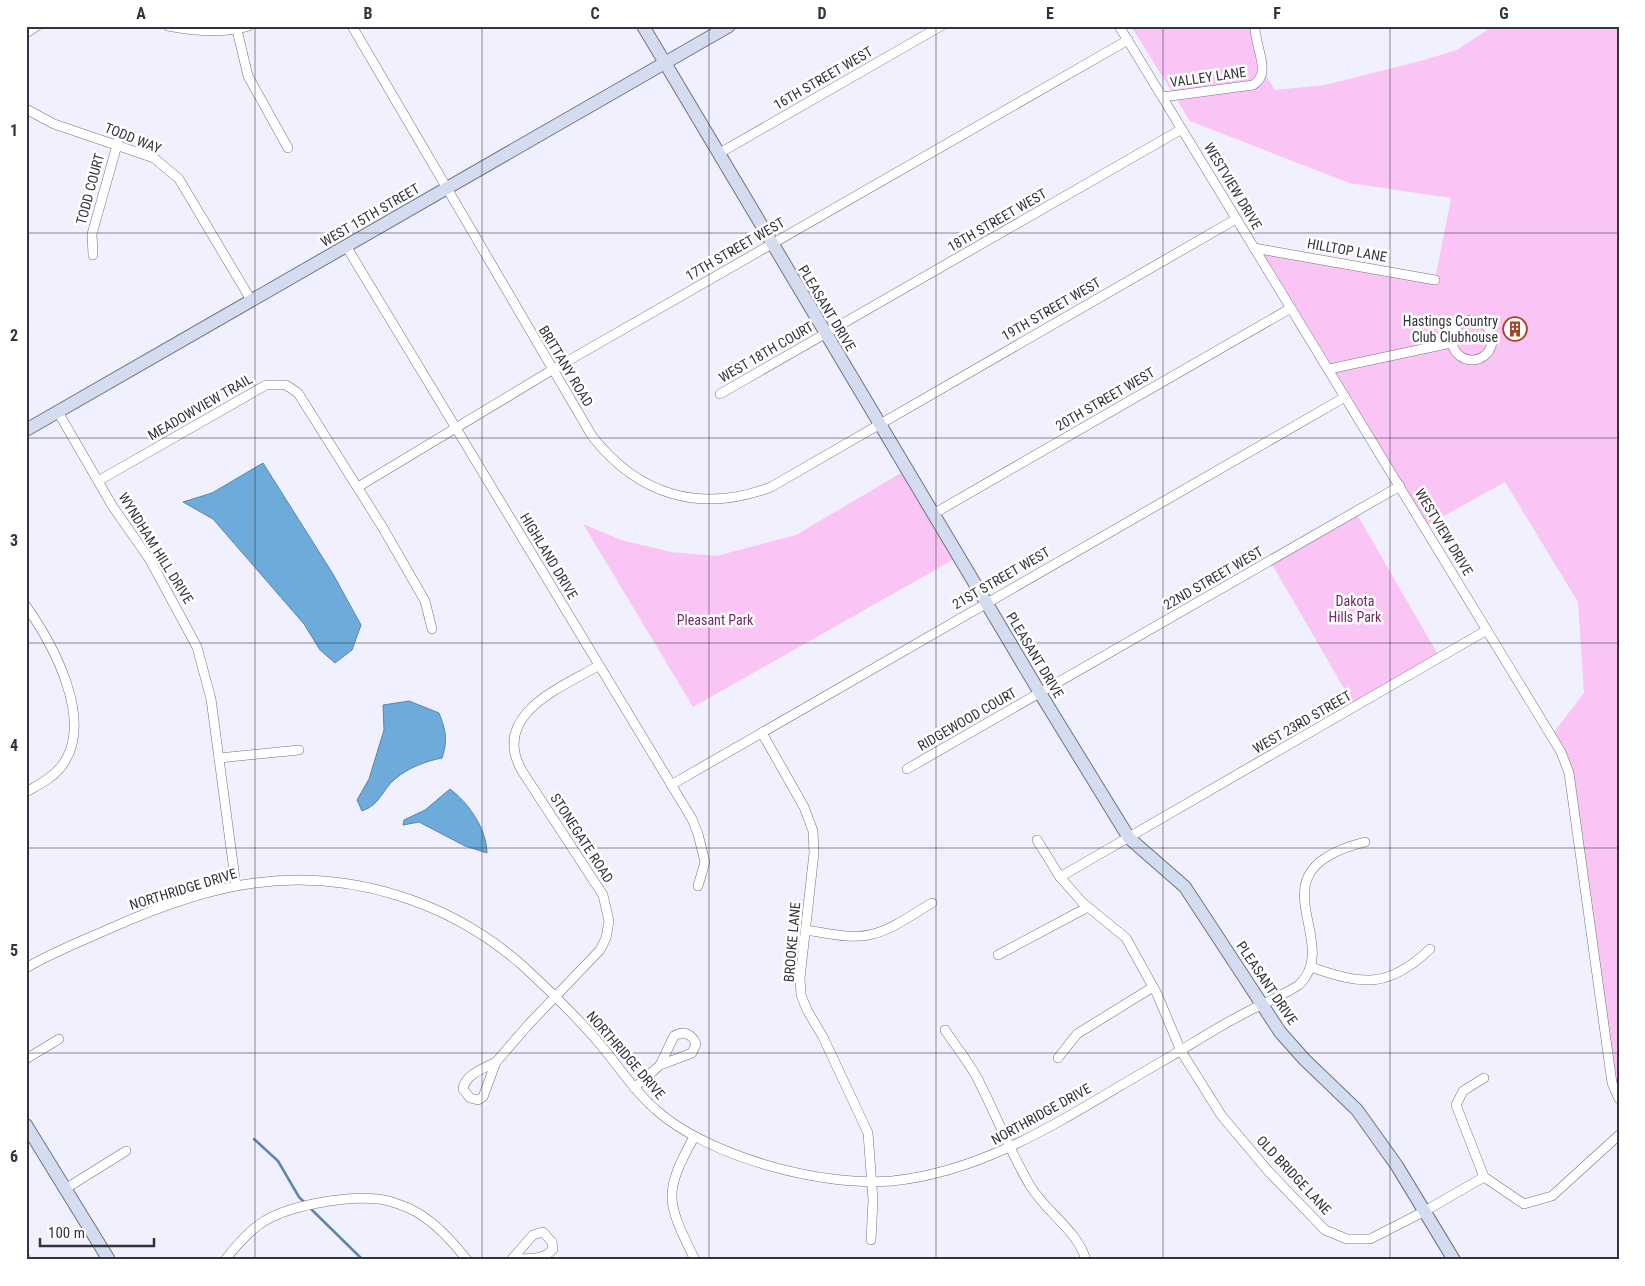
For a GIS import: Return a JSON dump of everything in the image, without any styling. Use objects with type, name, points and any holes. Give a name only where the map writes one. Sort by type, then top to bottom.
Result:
[{"type":"street","points":[[26,33],[37,26]]},
{"type":"street","points":[[168,26],[194,31],[237,30],[249,26]]},
{"type":"street","name":"BRITTANY ROAD","points":[[352,26],[592,436],[623,470],[659,490],[695,499],[740,497],[771,487],[879,424]]},
{"type":"street","name":"PLEASANT DRIVE","points":[[642,26],[986,603],[1129,838],[1185,887],[1280,1032],[1304,1059],[1357,1110],[1376,1134],[1454,1260]]},
{"type":"street","name":"WEST 15TH STREET","points":[[26,430],[729,26]]},
{"type":"street","name":"16TH STREET WEST","points":[[718,154],[941,26]]},
{"type":"street","name":"WESTVIEW DRIVE","points":[[1119,26],[1548,729],[1569,773],[1612,1083],[1619,1099]]},
{"type":"street","name":"VALLEY LANE","points":[[1164,97],[1253,85],[1258,82],[1263,71],[1255,26]]},
{"type":"street","points":[[237,30],[248,76],[288,148]]},
{"type":"street","name":"17TH STREET WEST","points":[[358,487],[552,370],[1128,40]]},
{"type":"street","name":"TODD WAY","points":[[26,109],[54,124],[154,158],[180,179],[251,300]]},
{"type":"street","name":"18TH STREET WEST","points":[[825,334],[1182,129]]},
{"type":"street","name":"TODD COURT","points":[[93,255],[92,234],[121,131]]},
{"type":"street","name":"19TH STREET WEST","points":[[879,424],[1236,219]]},
{"type":"street","name":"HIGHLAND DRIVE","points":[[346,246],[692,819],[703,849],[705,862],[698,886]]},
{"type":"street","name":"HILLTOP LANE","points":[[1254,248],[1435,280]]},
{"type":"street","name":"20TH STREET WEST","points":[[933,514],[1291,308]]},
{"type":"street","points":[[1467,320],[1480,321],[1486,325],[1492,335],[1488,352],[1476,360],[1462,358],[1453,349],[1451,342],[1455,328],[1467,320]]},
{"type":"street","name":"WEST 18TH COURT","points":[[720,394],[825,334]]},
{"type":"street","points":[[1329,369],[1451,342]]},
{"type":"street","name":"MEADOWVIEW TRAIL","points":[[98,481],[266,385],[286,385],[298,393],[358,487],[425,601],[432,628]]},
{"type":"street","name":"21ST STREET WEST","points":[[672,785],[1345,397]]},
{"type":"street","name":"WYNDHAM HILL DRIVE","points":[[58,412],[98,481],[150,560],[194,641],[209,686],[236,886]]},
{"type":"street","name":"22ND STREET WEST","points":[[1040,693],[1400,486]]},
{"type":"street","points":[[26,606],[60,667],[70,698],[74,726],[72,745],[60,768],[48,779],[26,792]]},
{"type":"street","name":"WEST 23RD STREET","points":[[1060,877],[1487,630]]},
{"type":"street","name":"STONEGATE ROAD","points":[[496,1062],[554,997],[600,950],[606,938],[609,921],[603,895],[522,770],[516,758],[514,738],[522,717],[532,706],[598,666]]},
{"type":"street","name":"RIDGEWOOD COURT","points":[[907,769],[1040,693]]},
{"type":"street","name":"BROOKE LANE","points":[[762,733],[804,807],[813,831],[814,853],[800,978],[801,995],[831,1053],[868,1134],[872,1182],[871,1240]]},
{"type":"street","points":[[219,758],[299,750]]},
{"type":"street","name":"OLD BRIDGE LANE","points":[[1037,840],[1060,877],[1088,907],[1126,938],[1153,987],[1181,1050],[1221,1115],[1269,1172],[1325,1230],[1347,1239],[1370,1239],[1425,1211],[1484,1177]]},
{"type":"street","points":[[1365,842],[1330,853],[1318,864],[1309,877],[1303,903],[1313,952],[1311,967],[1347,980],[1376,980],[1408,968],[1430,948]]},
{"type":"street","name":"NORTHRIDGE DRIVE","points":[[26,968],[52,954],[151,911],[236,886],[289,880],[324,881],[372,888],[417,901],[459,921],[499,946],[554,997],[599,1043],[634,1088],[660,1114],[694,1137],[717,1148],[781,1169],[815,1176],[872,1182],[912,1178],[949,1171],[1009,1149],[1262,1004],[1276,1000],[1299,985],[1311,967]]},
{"type":"street","points":[[806,930],[850,936],[871,935],[885,930],[932,903]]},
{"type":"street","points":[[998,955],[1088,907]]},
{"type":"street","points":[[1058,1058],[1077,1034],[1153,987]]},
{"type":"street","points":[[945,1030],[974,1074],[1009,1149],[1041,1201],[1076,1238],[1086,1260]]},
{"type":"street","points":[[26,1059],[59,1039]]},
{"type":"street","points":[[634,1088],[660,1065]]},
{"type":"street","points":[[1484,1078],[1463,1091],[1456,1105],[1484,1177],[1524,1204],[1552,1196],[1619,1135]]},
{"type":"street","points":[[26,1125],[109,1260]]},
{"type":"street","points":[[694,1137],[676,1170],[672,1193],[675,1217],[695,1260]]},
{"type":"street","points":[[65,1189],[126,1151]]},
{"type":"street","points":[[225,1260],[237,1244],[261,1224],[281,1214],[337,1201],[379,1199],[417,1212],[448,1236],[468,1260]]},
{"type":"green space","points":[[1131,26],[1248,26],[1254,29],[1263,71],[1275,90],[1325,85],[1424,60],[1457,50],[1493,26],[1619,26],[1619,1099],[1569,773],[1551,736],[1584,693],[1578,602],[1505,482],[1424,527],[1254,248],[1435,280],[1451,198],[1349,183],[1190,121]]},
{"type":"green space","name":"Pleasant Park","points":[[906,470],[958,557],[693,707],[583,524],[621,540],[671,552],[716,556],[796,535]]},
{"type":"green space","name":"Dakota Hills Park","points":[[1355,511],[1440,658],[1355,707],[1270,561]]},
{"type":"water","points":[[263,463],[333,574],[361,625],[352,650],[335,663],[320,650],[304,624],[213,519],[183,502],[212,493]]},
{"type":"water","points":[[409,701],[439,713],[445,736],[442,758],[417,766],[400,775],[373,805],[362,811],[357,800],[369,779],[384,730],[383,705]]},
{"type":"water","points":[[450,789],[464,802],[476,818],[484,835],[487,853],[465,846],[419,822],[403,825],[404,820],[425,810]]},
{"type":"waterway","points":[[254,1139],[278,1161],[299,1197],[306,1204]]},
{"type":"waterway","points":[[310,1208],[363,1260]]},
{"type":"place","name":"Hastings Country Club Clubhouse","points":[[1515,329]]}]
